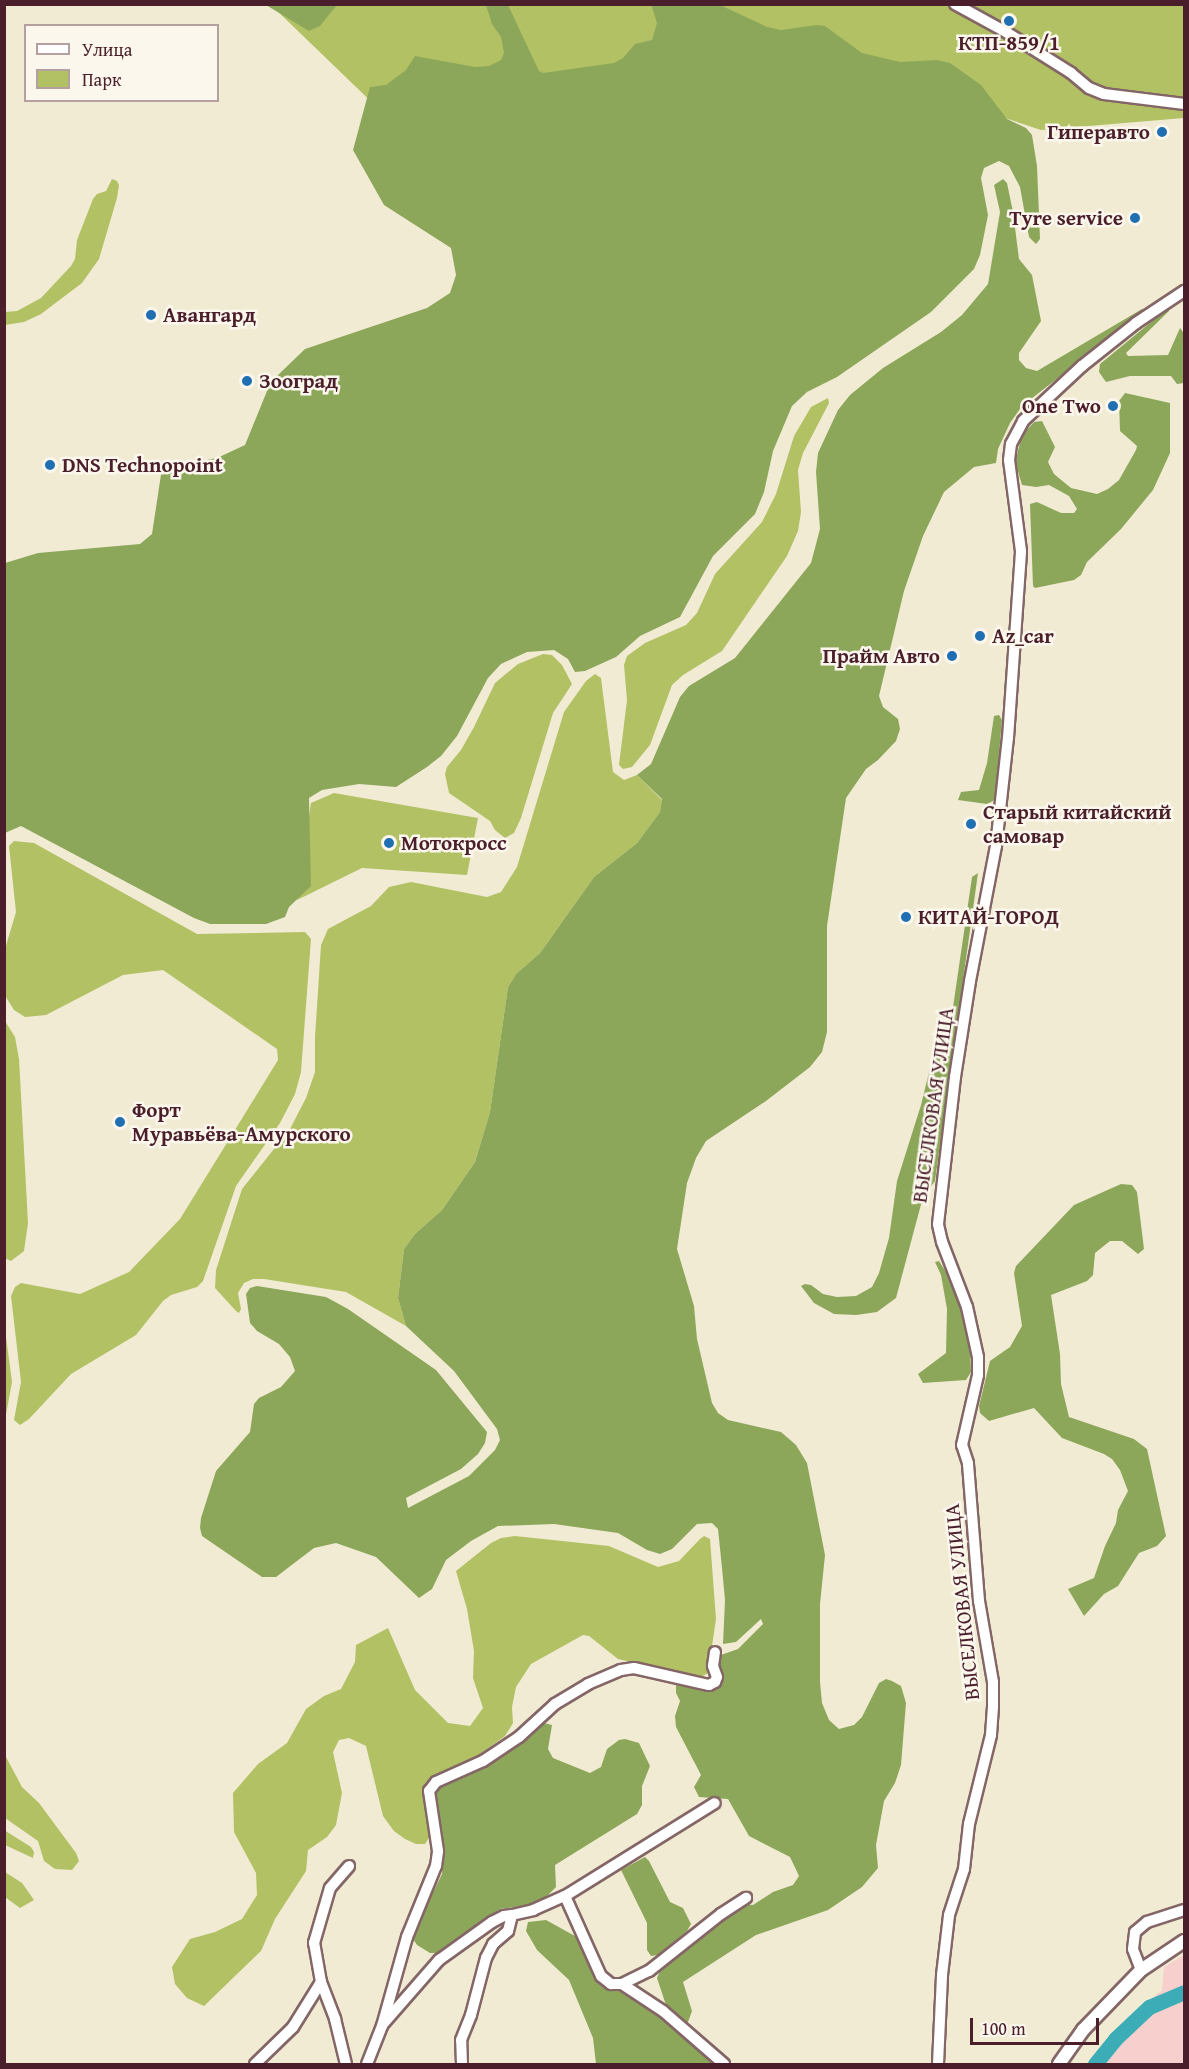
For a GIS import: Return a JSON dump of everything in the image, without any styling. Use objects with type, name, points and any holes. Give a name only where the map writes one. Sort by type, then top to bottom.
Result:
[{"type":"main road","points":[[1059,2064],[1089,2023],[1140,1970],[1185,1941]]},
{"type":"street","points":[[955,4],[1052,60],[1089,88],[1104,94],[1185,104]]},
{"type":"street","name":"ВЫСЕЛКОВАЯ УЛИЦА","points":[[938,2064],[942,1975],[949,1915],[964,1869],[969,1824],[991,1735],[993,1707],[993,1682],[980,1601],[968,1463],[962,1444],[978,1375],[977,1349],[967,1307],[942,1242],[938,1224],[955,1077],[969,981],[996,846],[1008,738],[1021,551],[1009,460],[1011,444],[1023,421],[1082,366],[1136,323],[1185,291]]},
{"type":"street","points":[[367,2064],[382,2026],[407,1937],[436,1866],[438,1851],[429,1791],[436,1782],[483,1761],[519,1737],[555,1704],[588,1684],[621,1670],[634,1668],[709,1685],[715,1682],[715,1652]]},
{"type":"street","points":[[382,2026],[439,1960],[492,1922],[504,1916],[533,1910],[565,1896],[715,1803]]},
{"type":"street","points":[[346,2064],[335,2019],[321,1982],[314,1943],[330,1888],[349,1866]]},
{"type":"street","points":[[565,1896],[601,1976],[611,1984],[622,1984],[649,1971],[721,1914],[746,1898]]},
{"type":"street","points":[[1140,1970],[1133,1949],[1135,1932],[1147,1922],[1185,1910]]},
{"type":"street","points":[[462,2064],[461,2040],[471,2015],[486,1958],[493,1944],[508,1931],[512,1915]]},
{"type":"street","points":[[255,2064],[293,2027],[321,1982]]},
{"type":"street","points":[[622,1984],[663,2011],[724,2064]]},
{"type":"shaded area","points":[[1184,1955],[1184,2064],[1102,2064],[1131,2028],[1127,2020],[1162,1990],[1164,1967]]},
{"type":"green space","points":[[651,4],[720,5],[767,27],[781,30],[825,26],[862,53],[900,62],[937,60],[950,63],[981,85],[1007,119],[1026,128],[1032,135],[1037,166],[1040,239],[1036,244],[1029,237],[1020,187],[1009,166],[999,161],[984,168],[981,178],[988,215],[980,255],[974,269],[931,312],[837,377],[807,392],[792,406],[773,451],[764,492],[755,514],[713,556],[680,617],[640,636],[616,657],[585,671],[575,672],[568,659],[554,650],[527,652],[501,664],[488,678],[457,736],[441,756],[427,767],[396,787],[359,784],[322,790],[309,798],[311,886],[289,907],[285,917],[266,924],[210,924],[194,918],[21,826],[5,833],[5,563],[38,553],[140,544],[152,534],[162,468],[217,458],[245,445],[267,391],[278,375],[305,349],[427,308],[450,293],[456,275],[451,248],[384,205],[353,150],[370,87],[386,85],[406,70],[415,56],[475,67],[489,66],[501,60],[504,53],[501,37],[492,24],[486,5],[508,5],[539,71],[543,73],[614,63],[623,58],[635,44],[652,40],[657,23]]},
{"type":"green space","points":[[266,5],[337,5],[320,26],[309,31]]},
{"type":"green space","points":[[271,5],[1184,5],[1184,118],[1041,130],[981,110],[384,114]]},
{"type":"green space","points":[[112,179],[119,185],[117,198],[99,259],[82,283],[41,314],[24,322],[5,325],[5,312],[17,311],[41,298],[71,266],[75,259],[77,240],[93,199],[97,194],[106,191]]},
{"type":"green space","points":[[1003,179],[1007,183],[1013,212],[1019,259],[1032,275],[1041,321],[1019,353],[1019,360],[1026,368],[1037,371],[1142,309],[1144,311],[1022,406],[1010,423],[998,449],[996,463],[974,467],[944,492],[923,536],[904,591],[879,696],[883,707],[898,719],[900,729],[896,741],[866,769],[846,798],[827,926],[827,1032],[822,1052],[810,1067],[766,1101],[706,1141],[696,1158],[687,1183],[677,1249],[694,1306],[697,1339],[712,1403],[718,1413],[728,1420],[781,1432],[796,1445],[807,1463],[825,1555],[820,1604],[820,1682],[822,1703],[829,1720],[839,1729],[854,1725],[862,1717],[879,1683],[886,1679],[901,1686],[906,1703],[901,1765],[895,1783],[884,1801],[876,1845],[878,1868],[862,1887],[828,1910],[756,1935],[683,1982],[692,2011],[688,2022],[685,2022],[666,2005],[657,1978],[661,1969],[721,1918],[745,1904],[753,1905],[773,1892],[793,1885],[799,1876],[790,1857],[749,1836],[728,1799],[699,1797],[694,1787],[701,1775],[676,1727],[675,1716],[680,1701],[676,1693],[676,1685],[708,1688],[718,1671],[718,1656],[738,1649],[763,1624],[761,1619],[736,1642],[723,1644],[725,1600],[718,1529],[712,1523],[697,1524],[672,1549],[660,1554],[647,1550],[618,1533],[554,1524],[498,1526],[471,1541],[446,1560],[432,1589],[419,1598],[376,1557],[336,1543],[314,1548],[276,1577],[262,1577],[202,1536],[201,1518],[216,1471],[250,1432],[254,1404],[259,1398],[281,1387],[295,1371],[290,1357],[279,1344],[257,1331],[250,1323],[246,1294],[250,1288],[257,1286],[326,1297],[348,1309],[436,1370],[487,1432],[485,1443],[478,1454],[461,1469],[406,1498],[408,1508],[469,1476],[495,1450],[500,1440],[497,1429],[454,1371],[406,1326],[398,1298],[404,1249],[415,1234],[442,1210],[475,1162],[490,1112],[508,987],[516,974],[540,953],[594,877],[637,843],[660,812],[662,799],[637,775],[651,764],[680,697],[689,686],[735,658],[811,563],[820,529],[816,472],[818,453],[838,410],[850,395],[883,368],[941,332],[962,315],[988,284],[1000,212],[994,185]]},
{"type":"green space","points":[[1168,308],[1169,311],[1126,353],[1128,356],[1168,355],[1180,328],[1184,333],[1184,383],[1177,384],[1171,376],[1130,376],[1106,382],[1099,372],[1100,364]]},
{"type":"green space","points":[[1125,393],[1170,403],[1170,453],[1153,490],[1121,529],[1087,562],[1081,575],[1074,580],[1035,588],[1033,586],[1030,504],[1037,502],[1061,513],[1074,513],[1077,509],[1069,496],[1049,485],[1036,487],[1022,485],[1015,462],[1022,435],[1034,422],[1042,421],[1055,447],[1048,462],[1054,474],[1071,488],[1097,494],[1119,480],[1136,450],[1137,446],[1120,431],[1119,401]]},
{"type":"green space","points":[[828,398],[829,403],[803,453],[798,470],[801,512],[798,531],[787,556],[722,651],[683,675],[672,685],[650,745],[632,767],[623,769],[619,765],[627,700],[624,665],[627,656],[645,643],[686,625],[697,613],[715,574],[762,522],[776,494],[794,436],[811,407]]},
{"type":"green space","points":[[543,654],[552,655],[562,665],[572,684],[553,713],[521,818],[514,833],[505,838],[495,830],[490,821],[449,793],[445,774],[447,767],[461,750],[474,727],[495,683],[518,664]]},
{"type":"green space","points":[[595,674],[601,678],[613,772],[624,780],[637,775],[662,800],[660,812],[637,843],[594,877],[540,953],[516,974],[508,987],[490,1112],[475,1162],[442,1210],[415,1234],[404,1249],[398,1298],[406,1326],[346,1292],[264,1279],[253,1279],[244,1283],[238,1293],[241,1309],[239,1313],[215,1288],[216,1270],[242,1189],[290,1129],[306,1098],[315,1072],[321,945],[328,929],[371,906],[389,887],[411,882],[487,897],[501,892],[517,867],[564,712],[586,681]]},
{"type":"green space","points":[[999,715],[1002,720],[995,800],[987,804],[958,800],[961,792],[979,790],[987,763],[994,716]]},
{"type":"green space","name":"Мотокросс","points":[[334,793],[478,818],[467,875],[362,868],[297,900],[311,803]]},
{"type":"green space","points":[[14,841],[34,843],[197,934],[305,932],[311,939],[301,1072],[295,1094],[280,1123],[236,1186],[203,1281],[197,1287],[171,1295],[163,1301],[136,1335],[71,1374],[29,1419],[20,1425],[14,1420],[21,1382],[11,1296],[15,1287],[21,1283],[80,1294],[129,1272],[180,1219],[278,1060],[277,1049],[163,970],[123,975],[46,1015],[25,1017],[14,1010],[4,994],[5,949],[16,912],[9,846]]},
{"type":"green space","points":[[978,873],[935,1181],[923,1197],[896,1298],[877,1312],[856,1315],[834,1314],[814,1303],[801,1286],[811,1285],[823,1294],[837,1297],[856,1296],[872,1287],[879,1273],[889,1238],[897,1181],[921,1105],[939,1031],[951,1021],[972,877]]},
{"type":"green space","points":[[5,1021],[15,1037],[19,1059],[28,1223],[24,1251],[11,1261],[4,1258]]},
{"type":"green space","points":[[1121,1184],[1132,1185],[1137,1192],[1144,1249],[1138,1254],[1122,1241],[1110,1241],[1095,1253],[1093,1275],[1087,1281],[1051,1295],[1060,1354],[1061,1384],[1069,1417],[1134,1439],[1147,1449],[1166,1536],[1157,1546],[1139,1553],[1118,1586],[1104,1594],[1084,1616],[1068,1589],[1094,1578],[1116,1523],[1118,1510],[1128,1491],[1120,1470],[1112,1459],[1104,1454],[1062,1438],[1034,1408],[989,1421],[980,1413],[979,1406],[990,1361],[1010,1347],[1022,1326],[1014,1273],[1016,1266],[1074,1205]]},
{"type":"green space","points":[[939,1261],[962,1304],[970,1340],[971,1372],[966,1380],[923,1383],[918,1374],[946,1353],[947,1309],[941,1275],[935,1262]]},
{"type":"green space","points":[[5,1329],[12,1382],[4,1420]]},
{"type":"green space","points":[[515,1536],[609,1546],[658,1567],[679,1561],[704,1536],[710,1539],[716,1619],[708,1673],[701,1677],[692,1676],[618,1659],[589,1636],[583,1635],[531,1664],[516,1687],[512,1707],[513,1723],[505,1736],[476,1757],[439,1773],[424,1791],[431,1835],[425,1844],[416,1844],[405,1839],[394,1831],[383,1816],[366,1746],[349,1738],[339,1740],[333,1752],[342,1793],[336,1825],[327,1837],[308,1850],[306,1871],[275,1919],[261,1951],[204,2006],[187,1998],[175,1984],[172,1967],[190,1939],[215,1932],[242,1919],[257,1895],[256,1873],[234,1832],[233,1793],[258,1764],[287,1743],[306,1709],[324,1696],[341,1689],[355,1662],[356,1645],[388,1628],[415,1690],[448,1723],[470,1726],[483,1708],[473,1678],[474,1651],[467,1609],[456,1571],[491,1543],[501,1538]]},
{"type":"green space","points":[[540,1722],[552,1725],[548,1749],[553,1758],[590,1773],[601,1767],[607,1749],[619,1740],[625,1739],[639,1743],[650,1766],[642,1786],[642,1805],[637,1814],[555,1865],[556,1887],[544,1899],[530,1905],[500,1909],[441,1953],[430,1953],[417,1945],[413,1939],[417,1925],[442,1874],[444,1852],[434,1791],[438,1785]]},
{"type":"green space","points":[[5,1755],[22,1787],[39,1803],[76,1853],[79,1861],[72,1870],[55,1869],[44,1861],[38,1841],[5,1818]]},
{"type":"green space","points":[[4,1830],[31,1847],[34,1852],[33,1858],[5,1845]]},
{"type":"green space","points":[[645,1857],[670,1902],[683,1908],[691,1924],[687,1931],[658,1955],[651,1956],[647,1950],[647,1923],[621,1870]]},
{"type":"green space","points":[[5,1872],[22,1883],[34,1900],[20,1908],[5,1897]]},
{"type":"green space","points":[[546,1920],[575,1936],[598,1978],[657,2014],[718,2064],[596,2064],[593,2038],[569,1980],[537,1950],[526,1931],[528,1922]]},
{"type":"waterway","points":[[1095,2064],[1115,2039],[1149,2007],[1184,1992]]},
{"type":"place","name":"КТП-859/1","points":[[1009,21]]},
{"type":"place","name":"Гиперавто","points":[[1162,132]]},
{"type":"place","name":"Tyre service","points":[[1135,218]]},
{"type":"place","name":"Авангард","points":[[151,315]]},
{"type":"place","name":"Зооград","points":[[247,381]]},
{"type":"place","name":"One Two","points":[[1113,406]]},
{"type":"place","name":"DNS Technopoint","points":[[50,465]]},
{"type":"place","name":"Az_car","points":[[980,636]]},
{"type":"place","name":"Прайм Авто","points":[[952,656]]},
{"type":"place","name":"Старый китайский самовар","points":[[971,824]]},
{"type":"place","name":"Мотокросс","points":[[389,843]]},
{"type":"place","name":"КИТАЙ-ГОРОД","points":[[906,917]]},
{"type":"place","name":"Форт Муравьёва-Амурского","points":[[120,1122]]}]
